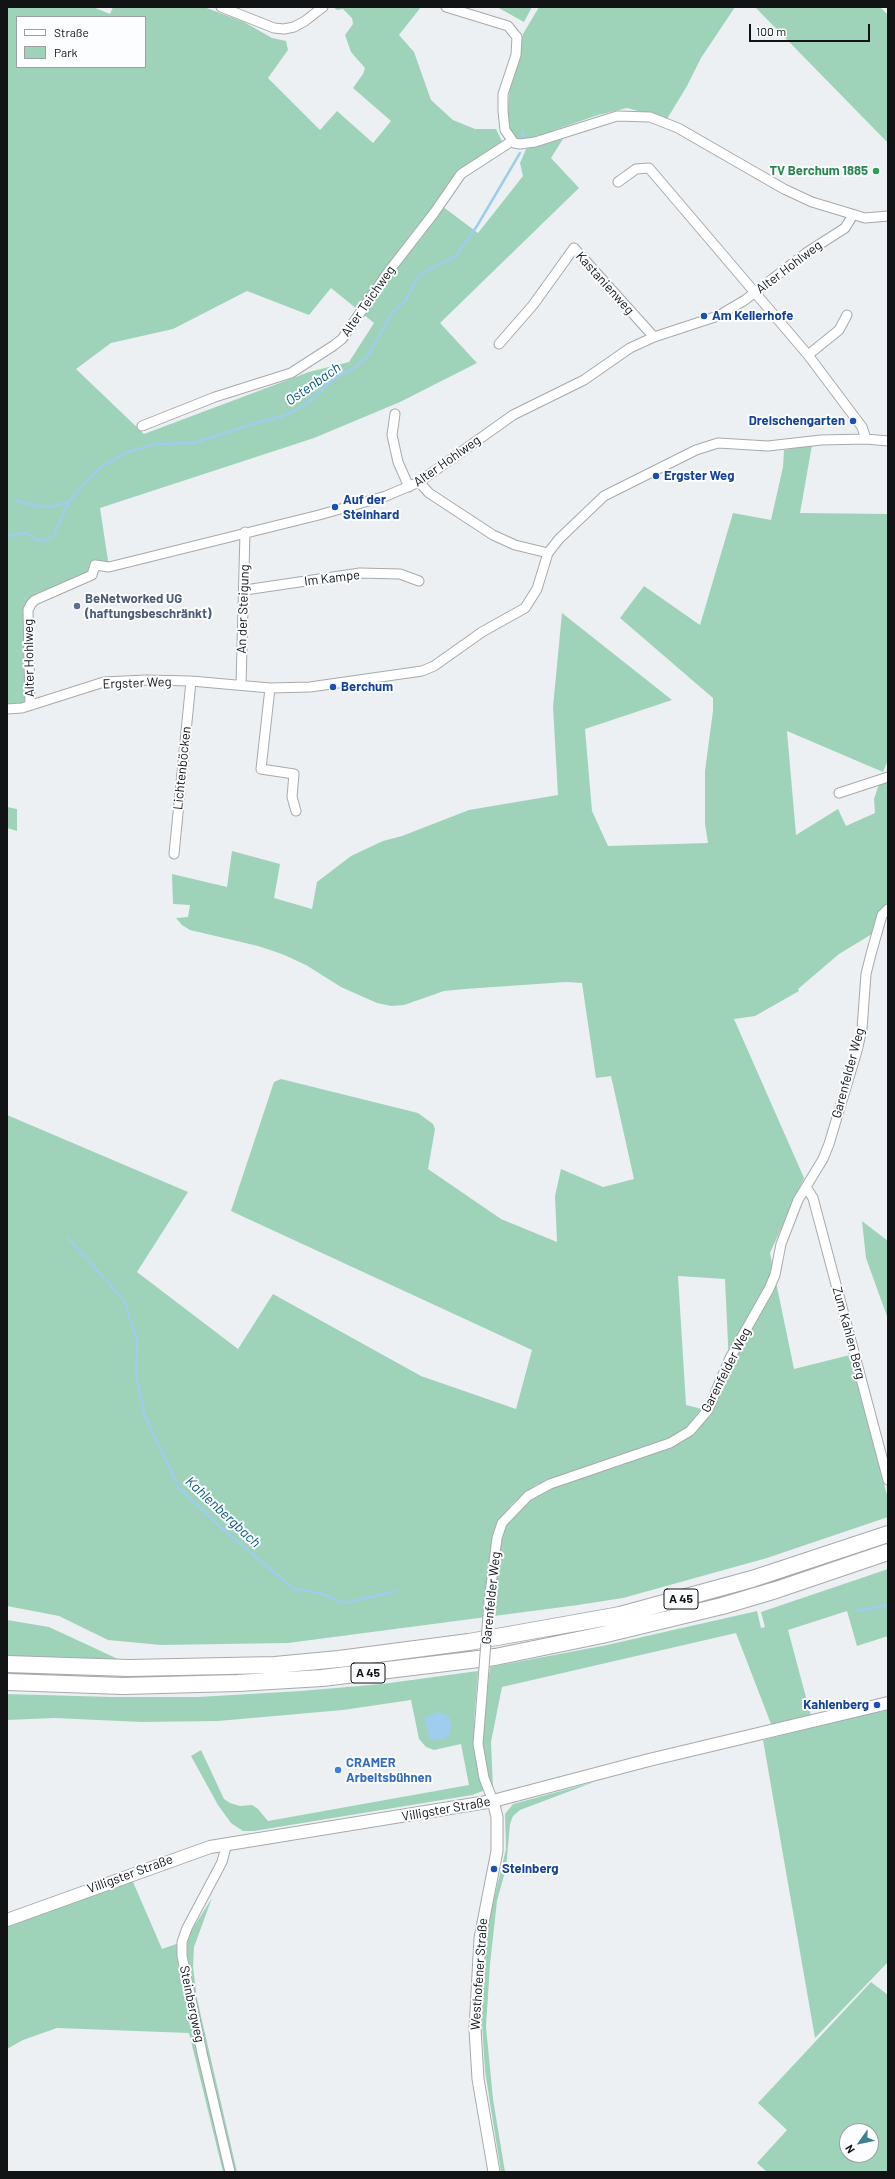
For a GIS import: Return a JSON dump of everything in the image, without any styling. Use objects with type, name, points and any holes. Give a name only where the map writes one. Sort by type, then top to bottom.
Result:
[{"type":"highway","name":"A 45","points":[[7,1664],[129,1668],[275,1664],[339,1659],[476,1641],[620,1615],[752,1580],[888,1534]]},
{"type":"highway","name":"A 45","points":[[7,1682],[123,1686],[246,1683],[322,1678],[495,1657],[602,1635],[722,1606],[776,1590],[888,1552]]},
{"type":"main road","name":"Villigster Straße","points":[[7,1920],[193,1852],[226,1843],[493,1801],[643,1762],[888,1703]]},
{"type":"street","points":[[221,7],[274,28],[294,27],[305,22],[323,7]]},
{"type":"street","points":[[446,7],[508,26],[517,37],[516,55],[503,94],[503,122],[505,130],[512,141],[520,144],[534,142],[617,116],[650,117],[678,128],[797,196],[865,218],[888,216]]},
{"type":"street","name":"Alter Teichweg","points":[[142,426],[215,397],[291,373],[333,346],[342,339],[389,271],[434,213],[461,174],[512,141]]},
{"type":"street","points":[[618,182],[636,169],[649,168],[808,355],[862,427],[866,439]]},
{"type":"street","name":"Alter Hohlweg","points":[[30,705],[28,610],[30,604],[92,575],[95,565],[109,567],[245,532],[319,515],[409,487],[419,482],[513,415],[584,380],[630,348],[654,337],[718,316],[755,293],[806,253],[845,228],[853,215]]},
{"type":"street","name":"Kastanienweg","points":[[499,344],[533,305],[574,248],[654,337]]},
{"type":"street","points":[[808,355],[839,330],[847,315]]},
{"type":"street","points":[[395,414],[392,435],[398,462],[409,487]]},
{"type":"street","name":"Ergster Weg","points":[[7,709],[30,705],[104,682],[146,680],[191,681],[270,688],[310,687],[406,674],[434,666],[482,632],[525,608],[537,589],[548,553],[559,539],[604,496],[708,446],[726,443],[768,446],[821,440],[866,439],[888,441]]},
{"type":"street","points":[[419,482],[429,493],[493,535],[515,546],[548,553]]},
{"type":"street","name":"An der Steigung","points":[[241,685],[245,590],[245,532]]},
{"type":"street","name":"Im Kampe","points":[[245,590],[360,574],[400,574],[419,581]]},
{"type":"street","name":"Lichtenböcken","points":[[174,854],[191,681]]},
{"type":"street","points":[[270,688],[261,769],[294,774],[292,797],[296,811]]},
{"type":"street","points":[[839,793],[888,776]]},
{"type":"street","name":"Garenfelder Weg","points":[[493,1801],[484,1778],[478,1744],[489,1602],[497,1538],[502,1523],[535,1491],[550,1484],[670,1443],[690,1432],[708,1410],[730,1358],[769,1289],[775,1275],[781,1244],[798,1200],[823,1159],[829,1144],[857,1051],[862,1029],[866,974],[882,915],[888,909]]},
{"type":"street","name":"Zum Kahlen Berg","points":[[806,1187],[813,1198],[888,1480]]},
{"type":"street","name":"Westhofener Straße","points":[[493,1801],[497,1817],[497,1851],[480,1938],[475,2029],[480,2087],[494,2172]]},
{"type":"street","name":"Steinbergweg","points":[[226,1843],[222,1862],[187,1928],[182,1942],[182,1956],[202,2053],[230,2172]]},
{"type":"green space","points":[[7,7],[93,7],[110,14],[113,7],[204,7],[244,22],[272,38],[286,41],[288,50],[268,78],[320,130],[337,111],[373,143],[391,121],[353,88],[363,74],[365,68],[351,52],[345,35],[353,24],[352,18],[343,9],[337,10],[333,7],[421,7],[399,35],[414,52],[431,100],[453,120],[475,129],[496,129],[502,141],[498,146],[456,175],[438,203],[478,233],[523,176],[520,163],[526,149],[563,139],[551,158],[579,188],[440,323],[477,363],[400,402],[314,438],[100,508],[109,567],[95,565],[92,575],[31,604],[30,705],[7,709]],"holes":[[[331,288],[374,323],[349,362],[309,372],[144,434],[76,369],[111,343],[173,329],[247,291],[309,315]]]},
{"type":"green space","points":[[497,7],[532,7],[524,22]]},
{"type":"green space","points":[[539,7],[735,7],[701,58],[687,86],[667,119],[627,108],[598,115],[526,140],[519,140],[510,131],[507,119],[510,84],[523,34]]},
{"type":"green space","points":[[755,7],[880,7],[888,15],[888,143]]},
{"type":"green space","points":[[812,445],[800,513],[888,514],[888,760],[883,772],[787,731],[796,835],[838,809],[846,826],[875,813],[874,799],[879,784],[888,781],[888,904],[882,908],[876,929],[872,934],[839,954],[798,989],[799,991],[755,1016],[734,1019],[804,1178],[770,1253],[794,1369],[850,1355],[888,1499],[888,1517],[767,1558],[623,1598],[288,1643],[161,1645],[108,1640],[59,1616],[7,1606],[7,1115],[188,1192],[137,1272],[238,1349],[273,1294],[421,1376],[516,1409],[532,1350],[231,1211],[274,1082],[281,1079],[418,1113],[433,1124],[435,1129],[428,1169],[501,1219],[557,1242],[555,1196],[561,1169],[603,1187],[634,1179],[611,1076],[596,1078],[582,983],[566,982],[444,991],[404,1005],[391,1006],[377,1003],[341,987],[306,965],[282,954],[258,946],[190,930],[182,925],[176,918],[188,917],[190,905],[173,904],[172,874],[227,887],[232,851],[280,864],[274,898],[312,909],[317,882],[351,856],[383,841],[402,836],[469,810],[558,795],[553,707],[562,613],[672,700],[585,729],[592,811],[608,846],[708,843],[705,824],[705,771],[713,711],[713,698],[620,618],[644,586],[700,625],[733,513],[771,520],[783,467],[784,450]],"holes":[[[678,1276],[725,1279],[729,1365],[710,1411],[686,1405]],[[682,1433],[686,1439],[676,1444],[536,1493],[512,1516],[504,1529],[497,1523],[512,1504],[536,1485],[673,1438]]]},
{"type":"green space","points":[[7,807],[17,809],[17,831],[7,828]]},
{"type":"green space","points":[[862,1221],[888,1241],[888,1319],[866,1258]]},
{"type":"green space","points":[[888,1569],[888,1636],[857,1646],[847,1611],[788,1630],[811,1716],[771,1724],[736,1633],[502,1687],[491,1742],[493,1788],[491,1788],[481,1743],[490,1667],[607,1645],[757,1611],[761,1628],[765,1627],[761,1612]]},
{"type":"green space","points":[[7,1620],[49,1627],[118,1659],[9,1656],[7,1654]]},
{"type":"green space","points":[[478,1671],[474,1722],[475,1750],[483,1791],[472,1795],[254,1831],[243,1831],[231,1823],[218,1805],[191,1756],[201,1750],[224,1799],[230,1803],[240,1806],[252,1805],[258,1809],[268,1821],[469,1785],[461,1744],[434,1750],[426,1747],[419,1739],[411,1700],[343,1710],[218,1721],[142,1722],[54,1718],[7,1720],[7,1694],[112,1697],[198,1697],[301,1691],[382,1684]]},
{"type":"green space","points":[[888,1709],[888,1962],[815,2038],[763,1740]]},
{"type":"green space","points":[[594,1782],[520,1810],[513,1816],[510,1824],[506,1868],[497,1901],[490,1964],[486,2027],[493,2099],[505,2172],[501,2172],[485,2071],[482,2023],[486,1944],[491,1911],[506,1849],[505,1814],[513,1804]]},
{"type":"green space","points":[[130,1875],[162,1949],[182,1942],[228,2172],[223,2172],[189,2033],[57,2028],[23,2040],[7,2049],[7,1923]]},
{"type":"green space","points":[[212,1898],[194,1947],[193,1966],[197,1999],[237,2172],[233,2172],[186,1957],[188,1936]]},
{"type":"green space","points":[[871,1982],[888,1995],[888,2172],[767,2172],[757,2163],[787,2130],[758,2103]]},
{"type":"water","points":[[439,1712],[450,1717],[451,1727],[449,1735],[444,1739],[432,1740],[429,1737],[424,1718]]},
{"type":"waterway","name":"Ostenbach","points":[[523,131],[523,141]]},
{"type":"waterway","name":"Ostenbach","points":[[7,536],[25,533],[38,540],[45,540],[53,537],[67,505],[75,494],[101,467],[126,453],[154,444],[194,443],[259,422],[284,416],[306,404],[338,376],[353,369],[368,356],[392,313],[406,300],[419,275],[456,256],[477,226],[520,153]]},
{"type":"waterway","points":[[15,500],[32,505],[51,507],[68,502]]},
{"type":"waterway","name":"Kahlenbergbach","points":[[68,1238],[124,1300],[137,1340],[136,1374],[144,1414],[179,1488],[225,1531],[294,1589],[319,1593],[345,1603],[396,1591]]},
{"type":"waterway","name":"Kahlenbergbach","points":[[857,1611],[888,1605]]},
{"type":"place","name":"TV Berchum 1885","points":[[876,171]]},
{"type":"place","name":"Am Kellerhofe","points":[[704,316]]},
{"type":"place","name":"Dreischengarten","points":[[853,421]]},
{"type":"place","name":"Ergster Weg","points":[[656,476]]},
{"type":"place","name":"Auf der Steinhard","points":[[335,507]]},
{"type":"place","name":"BeNetworked UG (haftungsbeschränkt)","points":[[77,606]]},
{"type":"place","name":"Berchum","points":[[333,687]]},
{"type":"place","name":"Kahlenberg","points":[[877,1705]]},
{"type":"place","name":"CRAMER Arbeitsbühnen","points":[[338,1770]]},
{"type":"place","name":"Steinberg","points":[[494,1869]]}]
